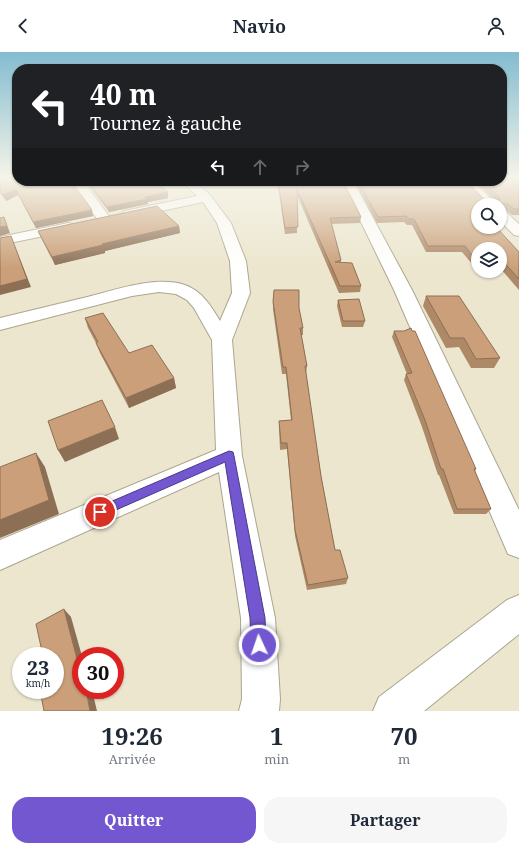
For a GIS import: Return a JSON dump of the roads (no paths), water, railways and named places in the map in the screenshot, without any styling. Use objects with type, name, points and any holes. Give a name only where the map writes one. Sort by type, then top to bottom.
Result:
[{"type":"street","points":[[96,208],[104,219]]},
{"type":"street","points":[[0,241],[159,208]]},
{"type":"street","points":[[213,208],[224,223],[238,261],[241,293],[222,340]]},
{"type":"street","points":[[361,208],[403,290],[519,543]]},
{"type":"street","points":[[507,221],[519,232]]},
{"type":"street","points":[[0,324],[132,291],[159,287],[180,289],[194,296],[202,306],[222,340],[229,456],[258,618],[261,699],[259,711]]},
{"type":"street","points":[[0,555],[229,456]]},
{"type":"street","points":[[393,711],[519,612]]}]
